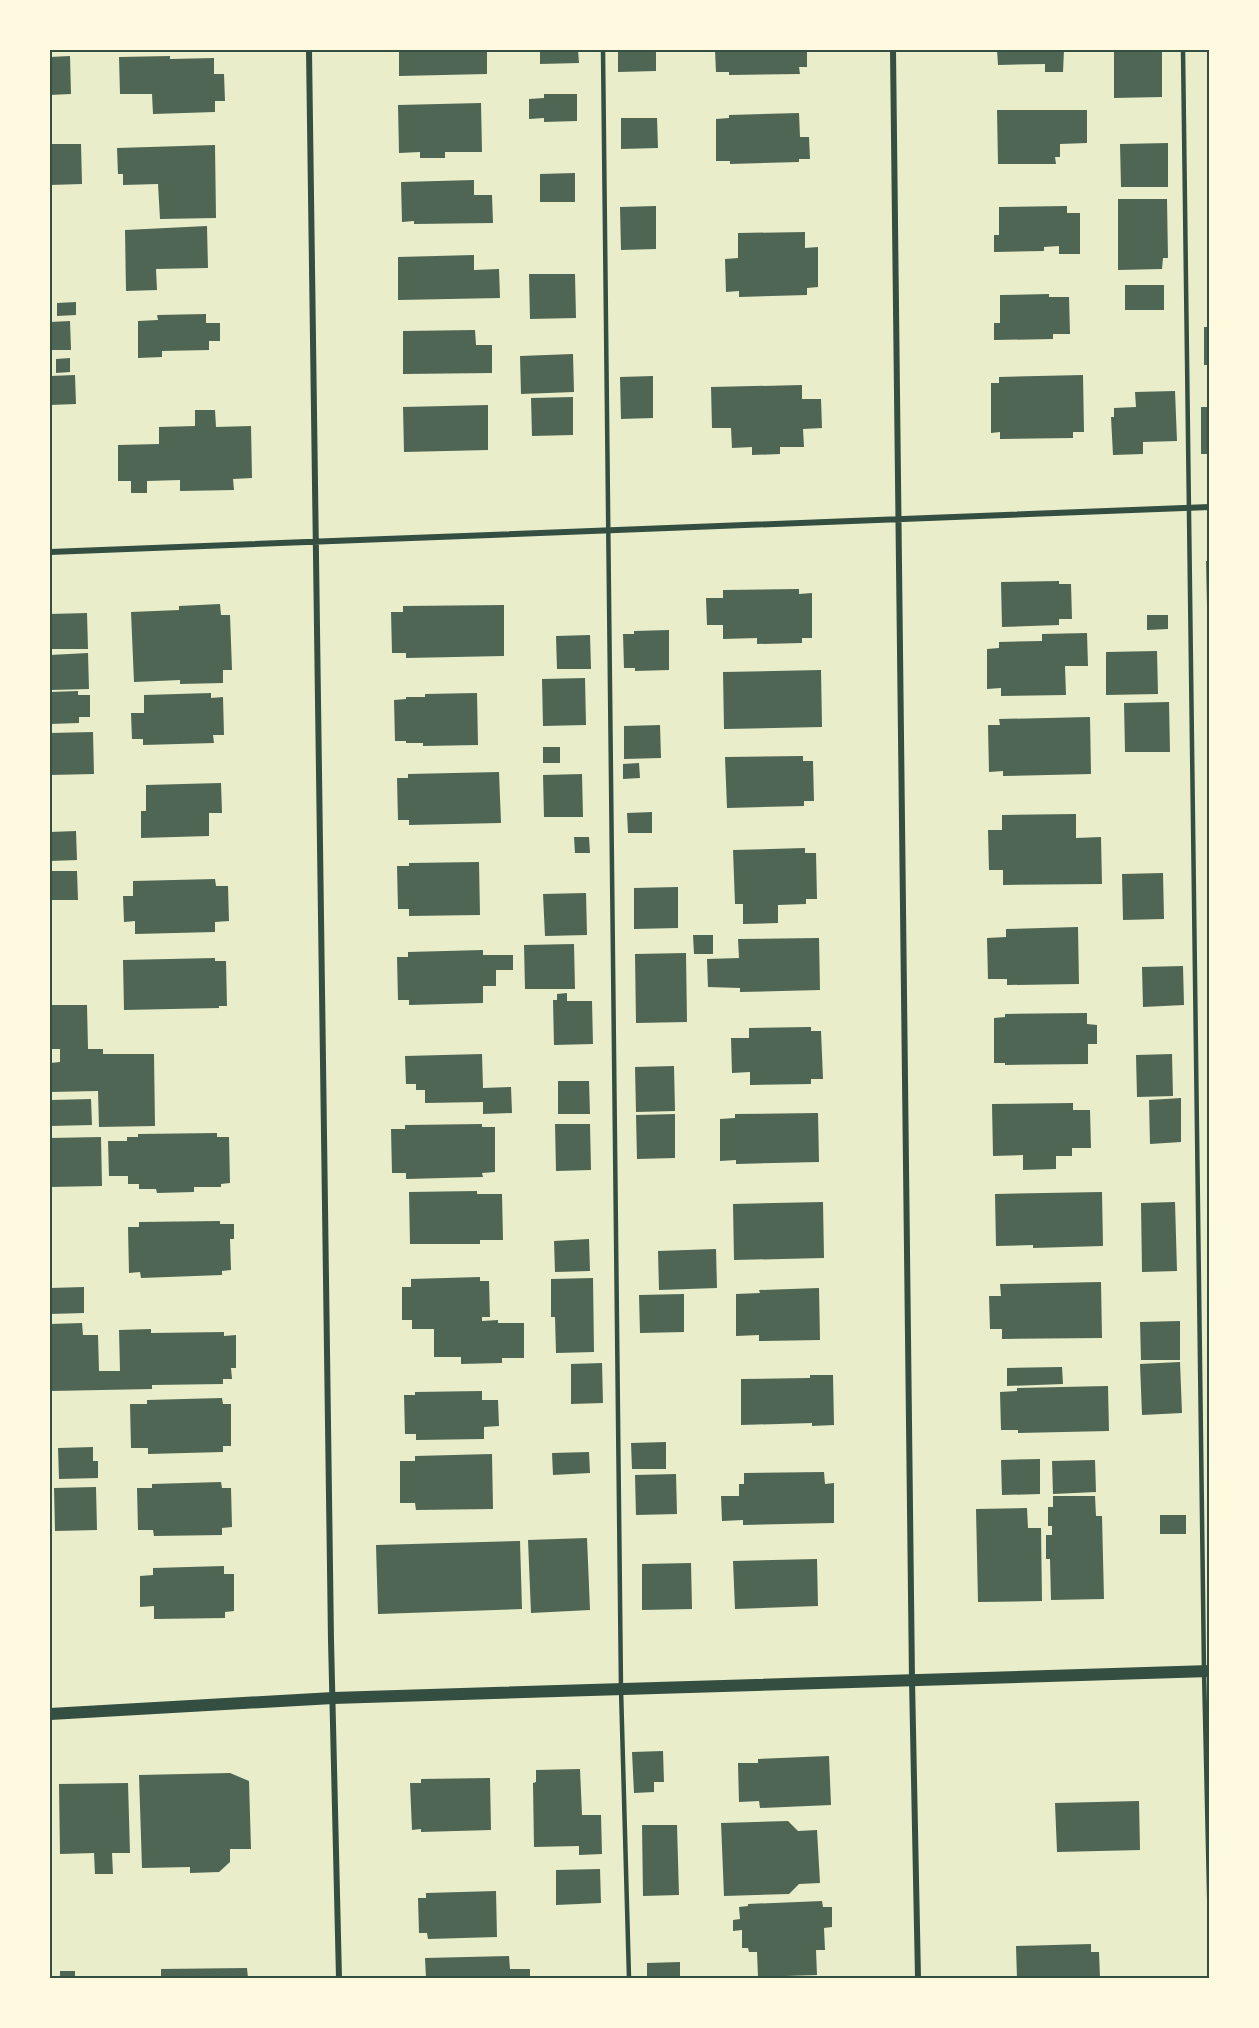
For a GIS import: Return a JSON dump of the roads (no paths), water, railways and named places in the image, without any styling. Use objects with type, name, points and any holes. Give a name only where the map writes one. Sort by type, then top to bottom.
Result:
[{"type":"main road","points":[[50,1714],[333,1698],[1207,1671]]},
{"type":"street","points":[[309,50],[339,1978]]},
{"type":"street","points":[[893,50],[912,1680],[918,1978]]},
{"type":"street","points":[[50,552],[1209,507]]},
{"type":"lane","points":[[603,50],[621,1689],[629,1978]]},
{"type":"lane","points":[[1183,50],[1209,1934]]}]
